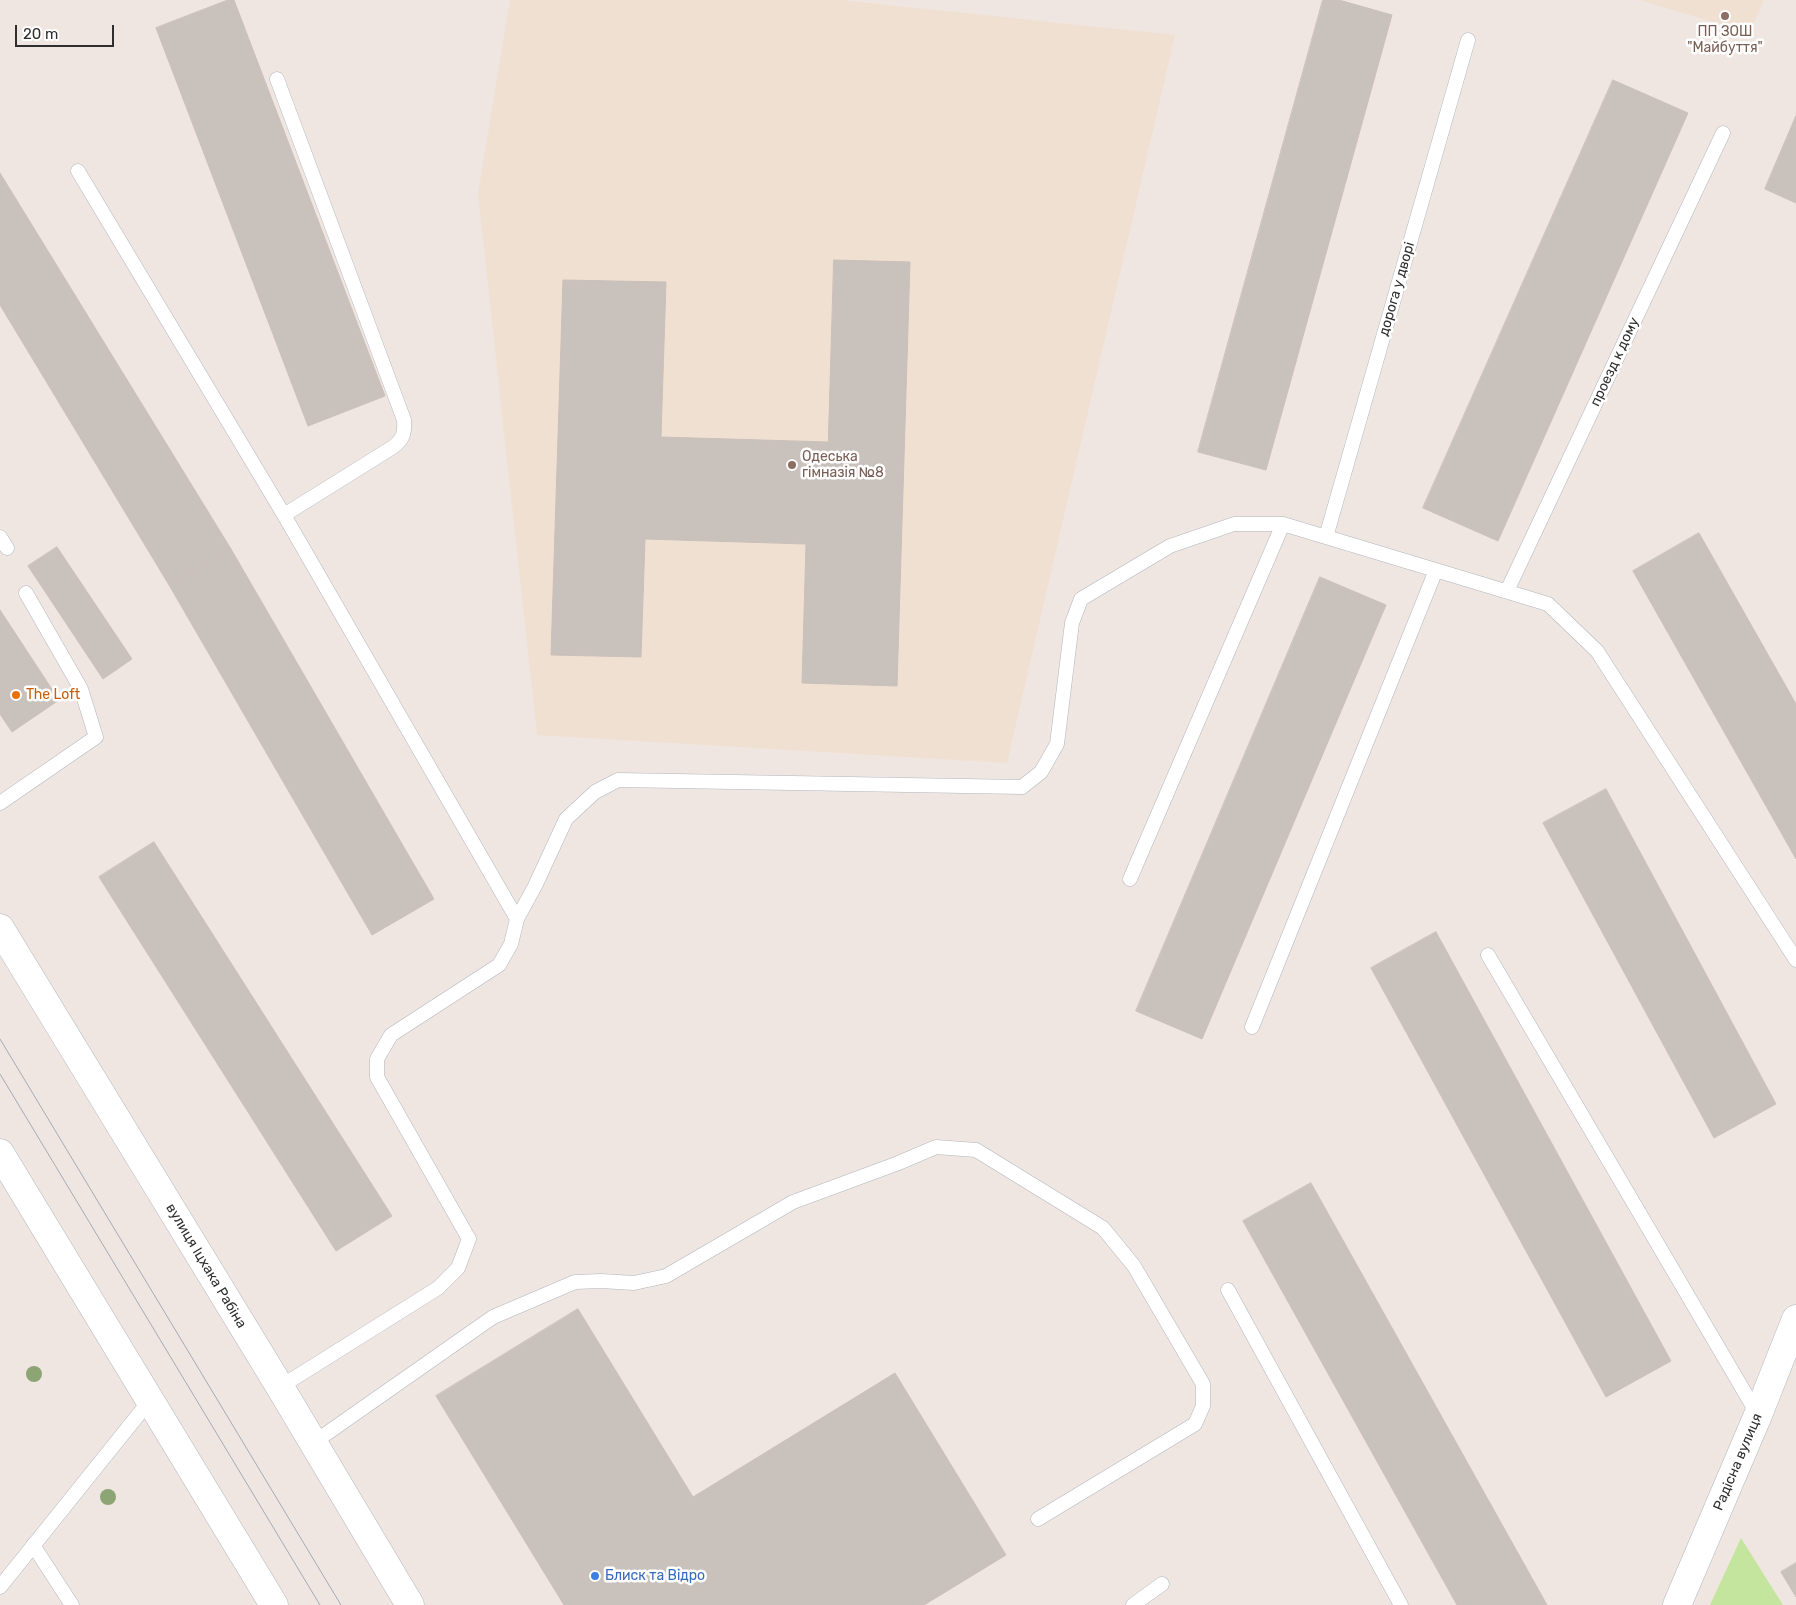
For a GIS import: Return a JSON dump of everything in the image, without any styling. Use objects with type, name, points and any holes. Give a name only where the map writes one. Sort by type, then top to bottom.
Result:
[{"type":"main road","name":"вулиця Іцхака Рабіна","points":[[0,928],[280,1387],[410,1605]]},
{"type":"main road","points":[[0,1153],[274,1605]]},
{"type":"main road","name":"Радісна вулиця","points":[[1677,1605],[1796,1319]]},
{"type":"lane","name":"дорога у дворі","points":[[1326,538],[1468,40]]},
{"type":"lane","points":[[277,80],[404,420],[405,430],[402,439],[393,447],[284,515]]},
{"type":"lane","name":"проезд к дому","points":[[1507,591],[1723,133]]},
{"type":"lane","points":[[78,171],[284,515],[517,919]]},
{"type":"lane","points":[[280,1387],[438,1288],[458,1268],[469,1239],[377,1077],[377,1058],[391,1035],[499,965],[511,944],[517,919],[535,886],[566,819],[595,792],[618,780],[1022,787],[1041,772],[1057,744],[1072,623],[1081,599],[1170,546],[1234,524],[1282,524],[1548,604],[1597,651],[1796,960]]},
{"type":"lane","points":[[1130,880],[1282,524]]},
{"type":"lane","points":[[1252,1027],[1436,570]]},
{"type":"lane","points":[[0,803],[96,737],[81,690],[26,593]]},
{"type":"lane","points":[[1488,956],[1758,1414]]},
{"type":"lane","points":[[313,1443],[493,1317],[575,1282],[601,1280],[634,1284],[666,1276],[793,1202],[896,1164],[936,1146],[976,1150],[1103,1228],[1134,1266],[1203,1384],[1204,1406],[1195,1424],[1038,1519]]},
{"type":"lane","points":[[1228,1290],[1401,1605]]},
{"type":"lane","points":[[0,1587],[151,1400]]},
{"type":"lane","points":[[33,1545],[72,1605]]},
{"type":"lane","points":[[1133,1605],[1162,1584]]},
{"type":"shaded area","name":"Одеська гімназія №8","points":[[510,0],[841,0],[1175,35],[1007,763],[537,735],[478,194]]},
{"type":"shaded area","name":"ПП ЗОШ \"Майбуття\"","points":[[1640,0],[1764,0],[1749,33]]},
{"type":"green space","points":[[1741,1538],[1783,1605],[1710,1605]]},
{"type":"building","points":[[228,0],[234,0],[385,396],[308,426],[156,28]]},
{"type":"building","points":[[1323,0],[1339,0],[1392,15],[1266,470],[1198,452]]},
{"type":"building","points":[[1613,80],[1688,113],[1498,541],[1423,508]]},
{"type":"building","points":[[1796,116],[1796,203],[1765,189]]},
{"type":"building","points":[[0,173],[231,549],[169,585],[0,305]]},
{"type":"building","points":[[834,260],[910,262],[897,686],[802,683],[806,544],[645,539],[641,657],[551,655],[563,280],[666,282],[661,437],[828,442]]},
{"type":"building","points":[[1699,533],[1796,704],[1796,859],[1633,571]]},
{"type":"building","points":[[57,547],[132,659],[103,679],[28,566]]},
{"type":"building","points":[[231,549],[434,899],[372,935],[169,585]]},
{"type":"building","points":[[1320,577],[1386,605],[1202,1039],[1136,1011]]},
{"type":"building","points":[[0,610],[59,700],[12,732],[0,714]]},
{"type":"building","points":[[1606,789],[1776,1104],[1714,1138],[1543,823]]},
{"type":"building","points":[[154,842],[392,1216],[336,1251],[99,877]]},
{"type":"building","points":[[1436,932],[1671,1361],[1606,1397],[1371,968]]},
{"type":"building","points":[[1311,1183],[1547,1605],[1457,1605],[1243,1221]]},
{"type":"building","points":[[578,1309],[693,1497],[895,1373],[1006,1555],[924,1605],[564,1605],[436,1396]]},
{"type":"building","points":[[1796,1563],[1796,1597],[1781,1572]]},
{"type":"tram line","points":[[0,1039],[341,1605]]},
{"type":"tram line","points":[[0,1074],[320,1605]]},
{"type":"place","name":"ПП ЗОШ \"Майбуття\"","points":[[1725,16]]},
{"type":"place","name":"Одеська гімназія №8","points":[[792,465]]},
{"type":"place","name":"The Loft","points":[[16,695]]},
{"type":"place","name":"Блиск та Відро","points":[[595,1576]]}]
